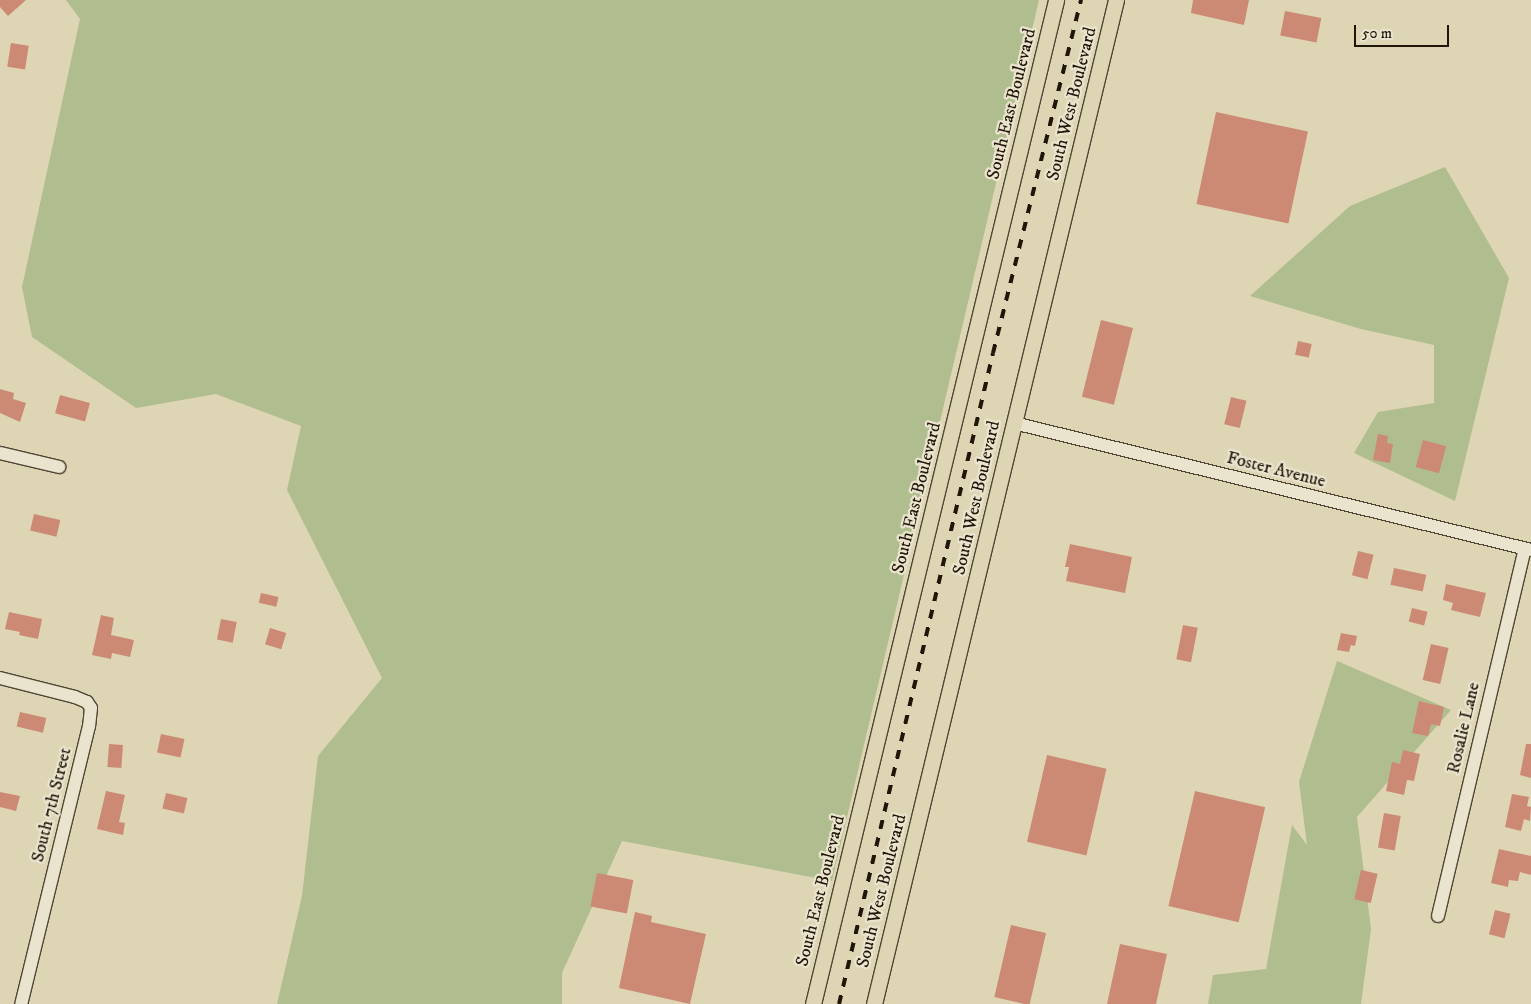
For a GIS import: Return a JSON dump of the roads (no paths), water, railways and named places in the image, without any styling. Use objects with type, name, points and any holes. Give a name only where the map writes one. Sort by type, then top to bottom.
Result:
[{"type":"main road","name":"South East Boulevard","points":[[813,1004],[1056,0]]},
{"type":"main road","name":"South West Boulevard","points":[[874,1004],[1116,0]]},
{"type":"street","name":"Foster Avenue","points":[[1014,423],[1528,549]]},
{"type":"street","points":[[0,453],[59,468]]},
{"type":"street","name":"Rosalie Lane","points":[[1438,916],[1528,549]]},
{"type":"street","name":"South 7th Street","points":[[0,678],[75,697],[87,702],[91,708],[89,726],[21,1004]]},
{"type":"railway","points":[[839,1004],[993,353],[1081,0]]}]
